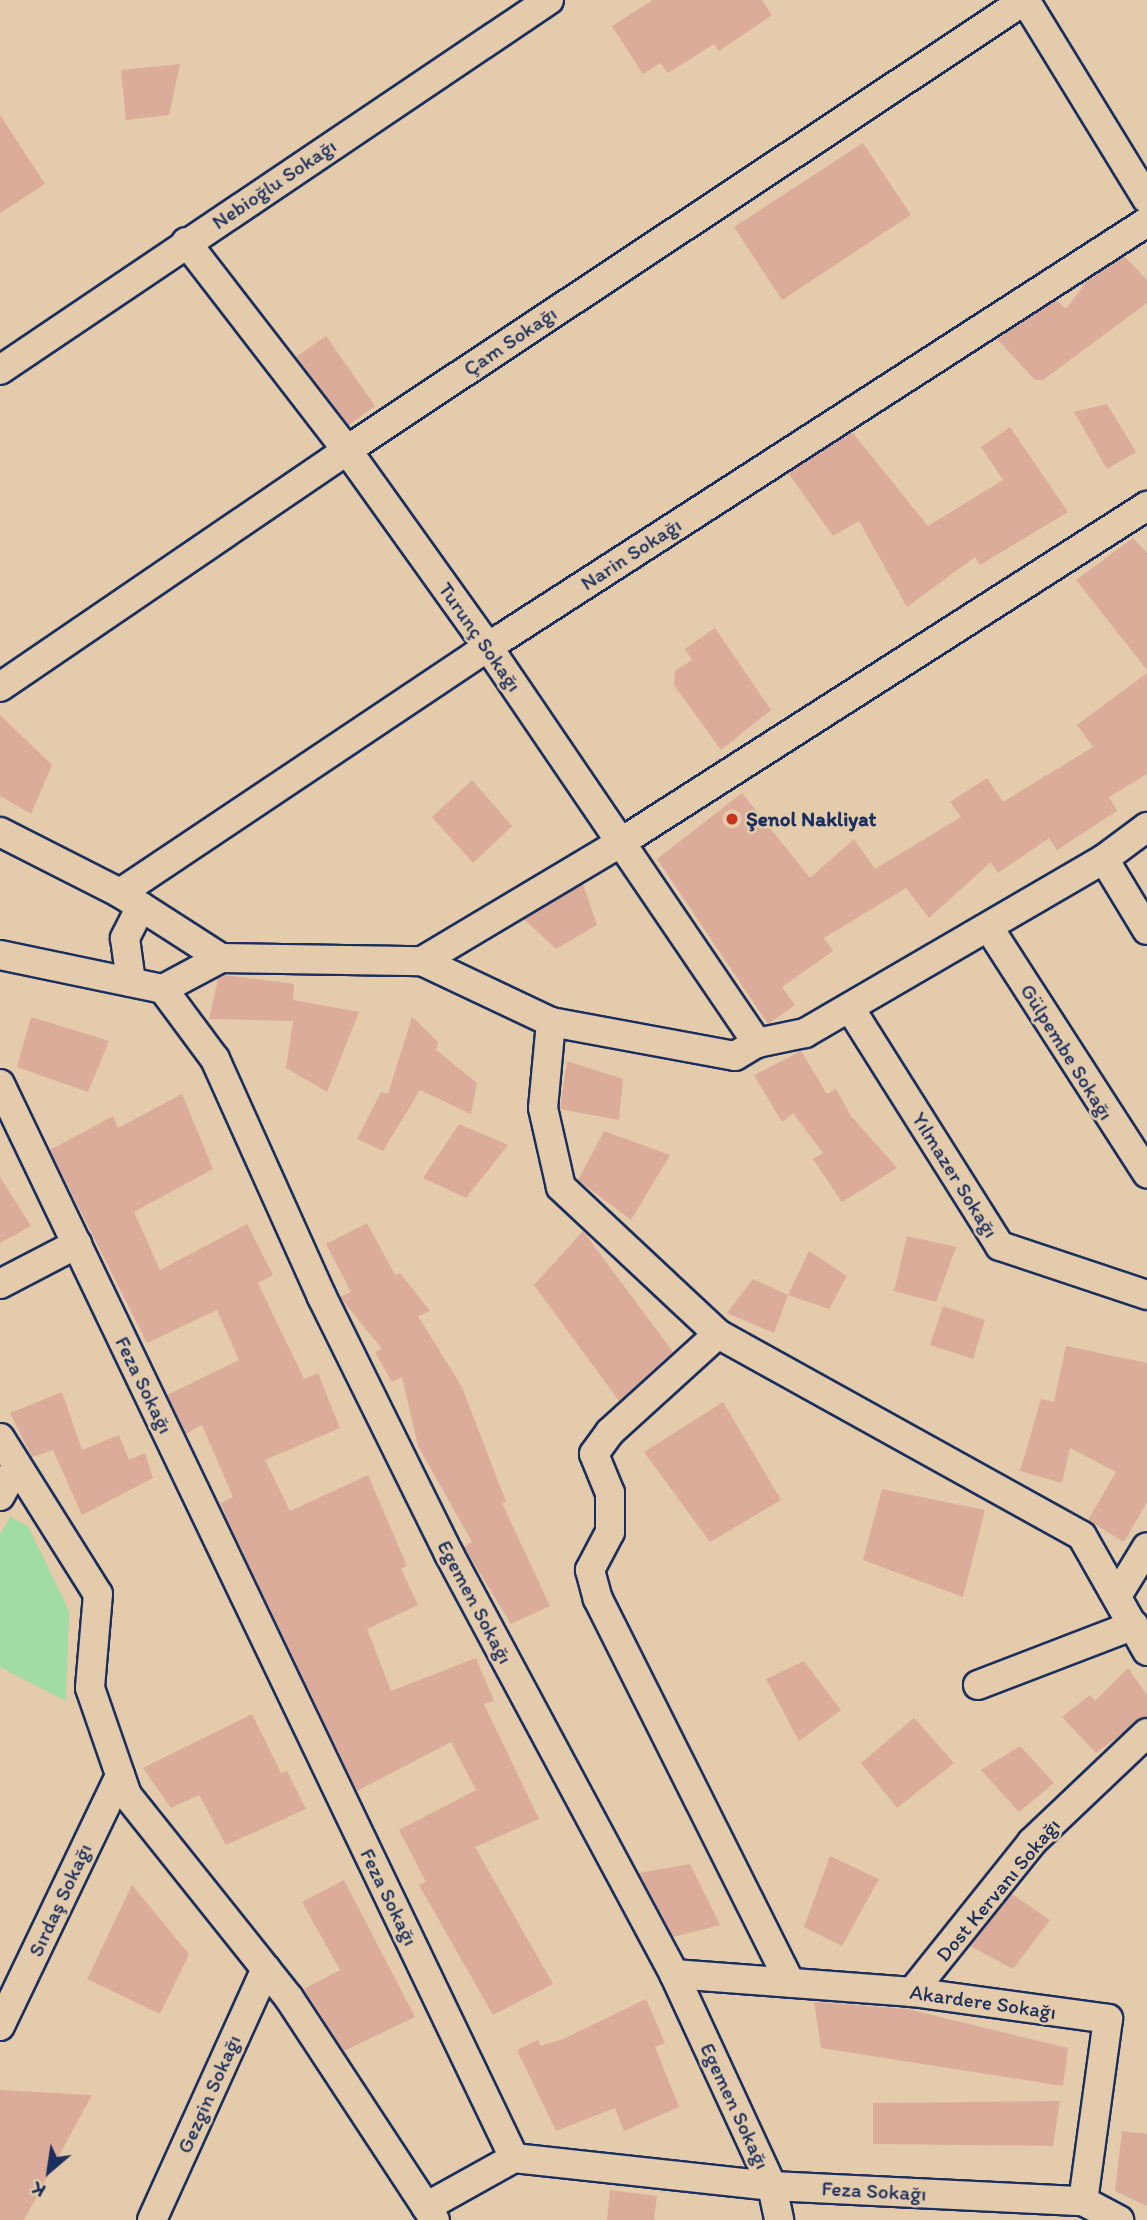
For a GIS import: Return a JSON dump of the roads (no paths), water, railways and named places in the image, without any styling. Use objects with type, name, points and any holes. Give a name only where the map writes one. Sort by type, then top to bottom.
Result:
[{"type":"street","name":"Nebioğlu Sokağı","points":[[0,370],[186,242],[549,0]]},
{"type":"street","points":[[1025,0],[1147,199]]},
{"type":"street","name":"Çam Sokağı","points":[[0,687],[347,450],[1025,0]]},
{"type":"street","name":"Narin Sokağı","points":[[131,900],[488,647],[1147,222]]},
{"type":"street","name":"Turunç Sokağı","points":[[186,242],[347,450],[488,647],[757,1043]]},
{"type":"street","points":[[422,961],[620,843],[1147,506]]},
{"type":"street","points":[[0,955],[163,989],[222,957],[422,961],[551,1022],[735,1056],[757,1043],[806,1033],[1104,859],[1147,827]]},
{"type":"street","points":[[0,832],[131,900],[222,957]]},
{"type":"street","points":[[1104,859],[1147,930]]},
{"type":"street","points":[[131,900],[125,938],[131,982]]},
{"type":"street","name":"Gülpembe Sokağı","points":[[989,928],[1147,1173]]},
{"type":"street","name":"Egemen Sokağı","points":[[163,989],[215,1059],[322,1297],[449,1554],[674,1974],[772,2186],[779,2220]]},
{"type":"street","name":"Yılmazer Sokağı","points":[[850,1008],[1000,1247],[1147,1295]]},
{"type":"street","points":[[551,1022],[543,1108],[561,1187],[718,1334],[1083,1536],[1142,1639],[978,1685]]},
{"type":"street","name":"Feza Sokağı","points":[[0,1084],[514,2158],[772,2186],[1083,2201],[1119,2220]]},
{"type":"street","points":[[0,1284],[76,1244]]},
{"type":"street","points":[[718,1334],[610,1432],[594,1454],[610,1493],[610,1532],[590,1570],[598,1599],[790,1983]]},
{"type":"street","points":[[0,1438],[12,1450],[16,1467],[98,1594],[90,1688],[127,1795],[266,1969],[431,2213],[514,2158]]},
{"type":"street","points":[[0,1496],[16,1467]]},
{"type":"street","points":[[1117,1595],[1147,1547]]},
{"type":"street","name":"Dost Kervanı Sokağı","points":[[912,1992],[1032,1842],[1147,1732]]},
{"type":"street","name":"Sırdaş Sokağı","points":[[0,2026],[120,1774]]},
{"type":"street","name":"Gezgin Sokağı","points":[[152,2220],[266,1969]]},
{"type":"street","name":"Akardere Sokağı","points":[[674,1974],[912,1992],[1108,2019],[1083,2201]]},
{"type":"place","name":"Şenol Nakliyat","points":[[732,819]]}]
